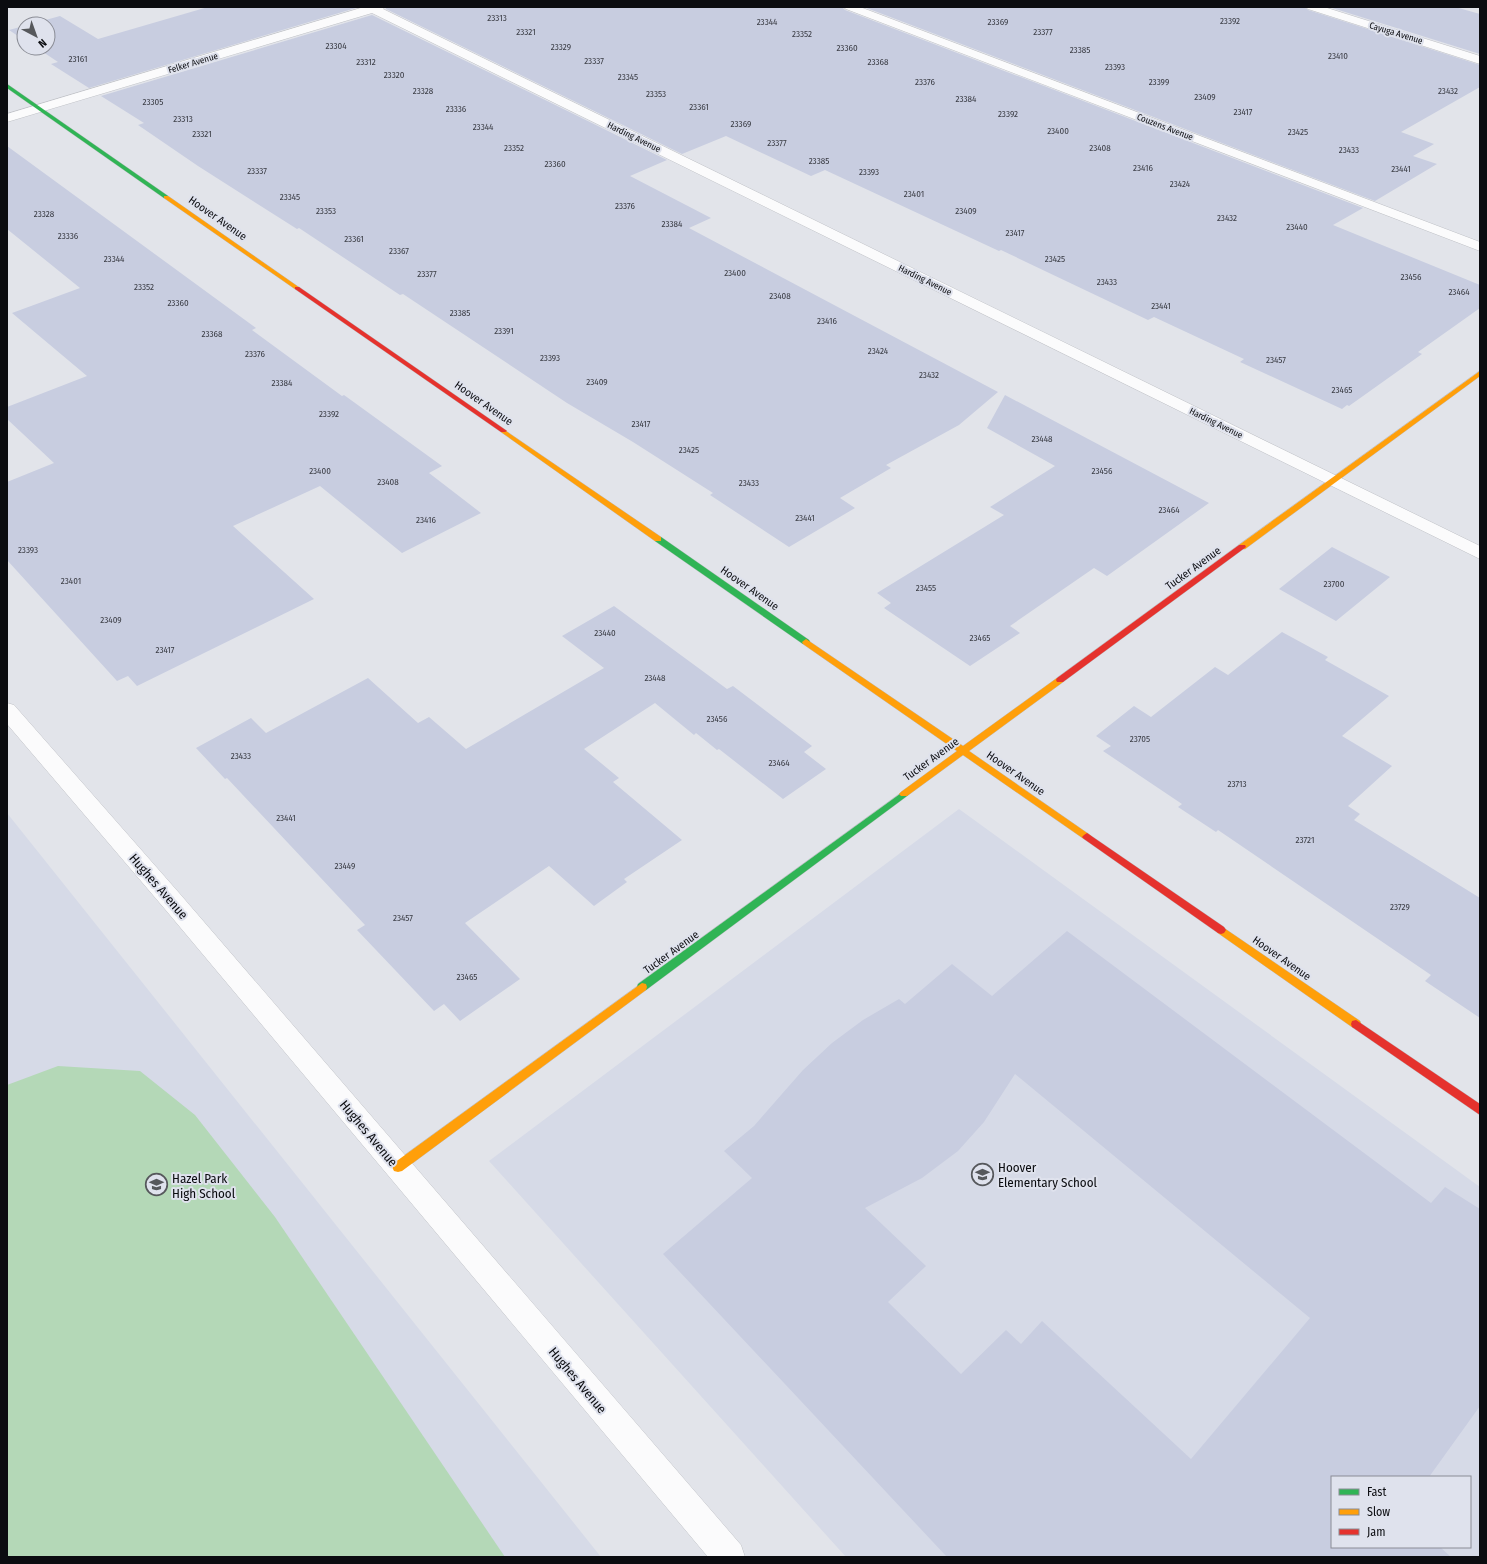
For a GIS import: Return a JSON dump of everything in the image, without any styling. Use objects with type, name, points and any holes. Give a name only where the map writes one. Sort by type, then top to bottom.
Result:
[{"type":"street","name":"Couzens Avenue","points":[[850,7],[1480,247]]},
{"type":"street","name":"Cayuga Avenue","points":[[1312,7],[1480,60]]},
{"type":"street","name":"Felker Avenue","points":[[7,118],[374,8]]},
{"type":"street","name":"Harding Avenue","points":[[374,8],[1480,553]]},
{"type":"street","name":"Hoover Avenue","points":[[7,86],[1480,1110]]},
{"type":"street","name":"Tucker Avenue","points":[[398,1167],[1480,373]]},
{"type":"street","name":"Hughes Avenue","points":[[7,710],[729,1557]]},
{"type":"shaded area","name":"Hoover Elementary School","points":[[959,809],[1480,1187],[1480,1557],[846,1557],[489,1161]]},
{"type":"shaded area","name":"Hazel Park High School","points":[[7,813],[601,1557],[7,1557]]},
{"type":"green space","name":"Hazel Park High School","points":[[58,1066],[140,1071],[195,1115],[275,1217],[505,1557],[7,1557],[7,1085]]},
{"type":"building","points":[[208,7],[359,7],[89,88],[51,64],[58,62],[49,56],[56,56],[56,17],[60,16],[98,39]]},
{"type":"building","points":[[386,7],[842,7],[845,10],[1363,208],[1333,225],[1480,285],[1480,308],[1418,352],[1422,354],[1349,406],[1347,405],[1342,409],[1240,362],[1244,359],[1154,317],[1148,320],[1001,250],[999,251],[825,170],[811,176],[726,136],[682,154],[386,9]]},
{"type":"building","points":[[864,7],[1304,7],[1308,10],[1480,65],[1480,87],[1401,132],[1434,144],[1413,156],[1437,164],[1375,201]]},
{"type":"building","points":[[1329,7],[1455,7],[1480,14],[1480,54]]},
{"type":"building","points":[[372,15],[667,160],[630,176],[711,218],[689,228],[998,392],[959,425],[886,465],[891,468],[840,498],[855,508],[789,547],[710,495],[713,493],[633,442],[567,403],[403,294],[400,295],[299,228],[297,229],[198,166],[138,125],[144,123],[101,96]]},
{"type":"building","points":[[16,28],[16,35],[9,30]]},
{"type":"building","points":[[7,146],[256,328],[252,330],[342,396],[344,395],[442,466],[429,473],[481,513],[402,553],[320,486],[233,526],[314,599],[137,686],[128,676],[117,681],[7,560],[7,482],[54,463],[7,419],[7,407],[87,376],[12,313],[80,288],[7,229]]},
{"type":"building","points":[[1005,395],[1209,503],[1107,576],[1094,568],[1010,626],[1020,633],[970,666],[884,608],[891,603],[877,593],[1004,515],[990,507],[1055,466],[987,428]]},
{"type":"building","points":[[1332,547],[1390,577],[1336,621],[1279,589]]},
{"type":"building","points":[[614,606],[727,689],[733,686],[812,746],[804,752],[826,769],[783,799],[719,749],[717,750],[696,733],[694,735],[655,703],[584,749],[619,778],[613,782],[682,840],[624,879],[627,882],[594,906],[549,866],[465,923],[520,979],[460,1021],[444,1004],[434,1011],[357,930],[365,925],[227,778],[225,779],[196,748],[251,718],[266,733],[368,678],[418,723],[429,717],[466,749],[604,668],[562,636]]},
{"type":"building","points":[[1282,632],[1328,657],[1325,660],[1389,696],[1342,736],[1392,766],[1348,806],[1360,814],[1354,820],[1480,898],[1480,1018],[1425,981],[1431,975],[1218,830],[1216,832],[1178,807],[1182,804],[1103,751],[1111,746],[1096,736],[1134,706],[1151,717],[1215,667],[1228,675]]},
{"type":"building","points":[[1067,931],[1431,1203],[1445,1187],[1480,1209],[1480,1406],[1430,1476],[1331,1476],[1331,1548],[1441,1548],[1451,1557],[947,1557],[663,1254],[752,1178],[724,1151],[754,1126],[803,1070],[832,1043],[863,1020],[899,999],[905,1004],[952,964],[992,996]],"holes":[[[1015,1074],[1310,1318],[1191,1459],[1042,1321],[1021,1344],[1006,1330],[961,1374],[888,1302],[926,1266],[865,1208],[922,1178],[958,1151],[984,1122]]]},
{"type":"traffic: fast","points":[[7,86],[166,197]]},
{"type":"traffic: fast","points":[[658,539],[806,642]]},
{"type":"traffic: fast","points":[[642,987],[904,794]]},
{"type":"traffic: slow","points":[[166,197],[297,288]]},
{"type":"traffic: slow","points":[[1242,547],[1480,373]]},
{"type":"traffic: slow","points":[[503,431],[658,539]]},
{"type":"traffic: slow","points":[[806,642],[1087,837]]},
{"type":"traffic: slow","points":[[904,794],[1060,680]]},
{"type":"traffic: slow","points":[[1221,930],[1356,1024]]},
{"type":"traffic: slow","points":[[398,1167],[642,987]]},
{"type":"traffic: jam","points":[[297,288],[503,431]]},
{"type":"traffic: jam","points":[[1060,680],[1242,547]]},
{"type":"traffic: jam","points":[[1087,837],[1221,930]]},
{"type":"traffic: jam","points":[[1356,1024],[1480,1110]]},
{"type":"place","name":"Hoover Elementary School","points":[[982,1174]]},
{"type":"place","name":"Hazel Park High School","points":[[156,1185]]}]
